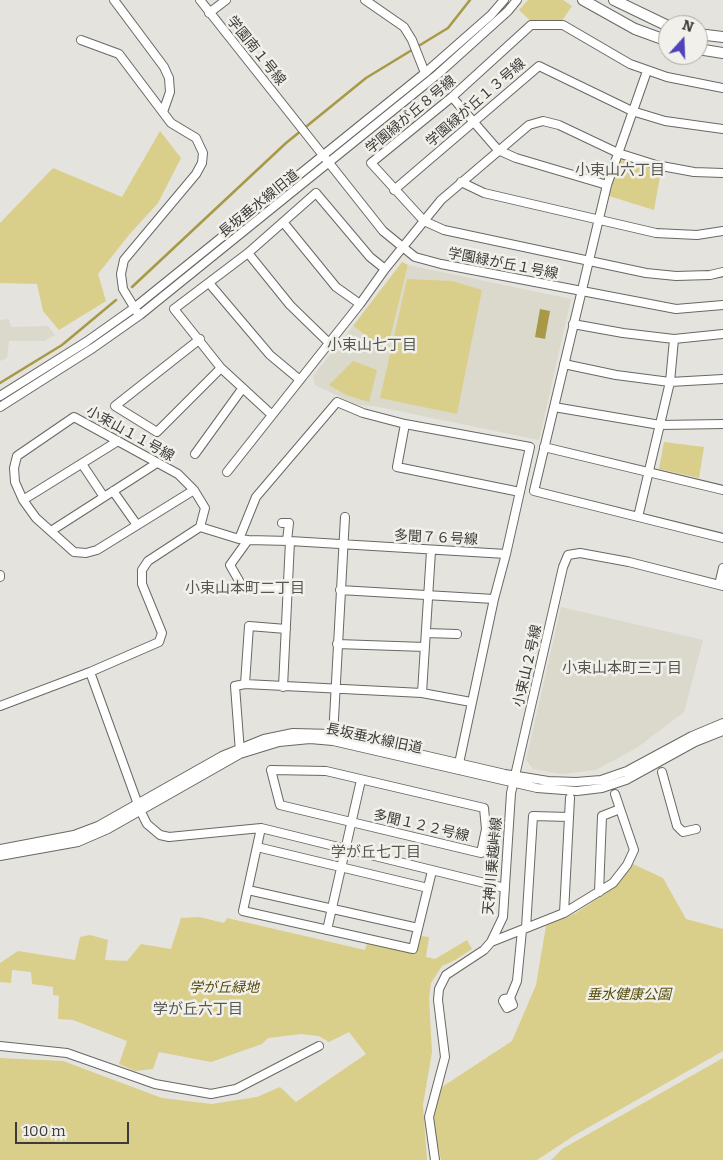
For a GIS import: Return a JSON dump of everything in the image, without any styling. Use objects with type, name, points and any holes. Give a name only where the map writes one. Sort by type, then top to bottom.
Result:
[{"type":"main road","points":[[584,0],[635,29],[658,37]]},
{"type":"main road","points":[[614,0],[658,21]]},
{"type":"main road","points":[[708,35],[723,37]]},
{"type":"main road","points":[[708,51],[723,53]]},
{"type":"street","points":[[114,0],[164,67],[169,78],[170,92],[163,112]]},
{"type":"street","name":"学園南１号線","points":[[200,0],[314,144]]},
{"type":"street","points":[[209,13],[226,0]]},
{"type":"street","points":[[366,0],[404,27],[412,40],[424,73]]},
{"type":"street","name":"長坂垂水線旧道","points":[[0,396],[134,308],[324,156],[424,73],[491,15],[504,0]]},
{"type":"street","name":"長坂垂水線旧道","points":[[0,407],[93,348],[140,315],[438,74],[508,12],[517,0]]},
{"type":"street","name":"学園緑が丘８号線","points":[[723,88],[700,85],[647,71],[615,56],[563,25],[531,25],[452,97],[371,163],[424,221],[444,230],[646,273],[676,276],[710,275],[723,272]]},
{"type":"street","points":[[81,40],[119,54],[172,123],[196,138],[202,152],[202,163],[196,174],[124,260],[121,274],[123,289],[140,315]]},
{"type":"street","name":"学園緑が丘１３号線","points":[[394,190],[539,66],[632,111],[665,121],[723,129]]},
{"type":"street","points":[[647,71],[606,185],[534,491],[723,538]]},
{"type":"street","points":[[452,97],[498,150],[516,158],[606,185]]},
{"type":"street","points":[[227,472],[239,451],[272,415],[360,304],[385,268],[441,200],[529,125],[543,121],[559,125],[618,153],[656,165],[694,172],[723,173]]},
{"type":"street","name":"学園緑が丘１号線","points":[[314,144],[383,231],[415,257],[581,292],[676,309],[723,305]]},
{"type":"street","points":[[461,182],[484,192],[656,233],[697,235],[723,231]]},
{"type":"street","points":[[272,415],[221,368],[200,339],[174,309],[248,253],[316,193],[370,257],[385,268]]},
{"type":"street","points":[[283,222],[336,287],[360,304]]},
{"type":"street","points":[[248,253],[290,305],[329,343]]},
{"type":"street","points":[[209,282],[270,355],[300,380]]},
{"type":"street","points":[[574,324],[623,333],[674,339],[723,334]]},
{"type":"street","points":[[200,339],[115,406],[156,432],[221,368]]},
{"type":"street","points":[[638,517],[670,382],[674,339]]},
{"type":"street","points":[[564,364],[670,382],[723,379]]},
{"type":"street","points":[[195,454],[242,389]]},
{"type":"street","points":[[288,588],[242,586],[230,566],[244,539],[256,497],[337,402],[364,413],[405,424],[530,447],[494,599],[458,766]]},
{"type":"street","points":[[554,407],[660,425],[723,424]]},
{"type":"street","name":"小束山１１号線","points":[[194,490],[97,550],[86,553],[74,552],[36,518],[23,500],[15,482],[14,468],[17,456],[74,417],[178,474],[194,490],[205,508],[200,527]]},
{"type":"street","points":[[405,424],[397,467],[520,492]]},
{"type":"street","points":[[23,500],[118,441]]},
{"type":"street","points":[[544,448],[723,490]]},
{"type":"street","points":[[52,531],[156,463]]},
{"type":"street","points":[[82,464],[104,497]]},
{"type":"street","points":[[113,491],[137,525]]},
{"type":"street","points":[[333,737],[345,517]]},
{"type":"street","points":[[282,523],[289,523],[289,541],[282,687]]},
{"type":"street","points":[[0,706],[90,672],[159,642],[162,633],[142,584],[142,570],[148,561],[200,527]]},
{"type":"street","name":"多聞７６号線","points":[[200,527],[244,539],[506,554]]},
{"type":"street","points":[[422,693],[431,551]]},
{"type":"street","name":"小束山２号線","points":[[515,779],[563,567],[568,554],[580,552],[629,562],[721,586]]},
{"type":"street","points":[[721,586],[723,568]]},
{"type":"street","points":[[340,590],[494,599]]},
{"type":"street","points":[[245,684],[249,626],[286,629]]},
{"type":"street","points":[[426,633],[457,634]]},
{"type":"street","points":[[337,644],[425,647]]},
{"type":"street","points":[[90,672],[140,807],[147,824],[154,831],[169,837],[261,828],[504,888]]},
{"type":"street","points":[[240,751],[235,686],[245,684],[422,693],[471,702]]},
{"type":"street","name":"長坂垂水線旧道","points":[[515,779],[562,782],[609,778],[627,771],[692,736],[723,723]]},
{"type":"street","name":"長坂垂水線旧道","points":[[0,849],[74,836],[140,807],[264,739],[293,734],[333,737],[565,791],[602,788],[626,780],[695,742],[723,731]]},
{"type":"street","name":"多聞１２２号線","points":[[271,770],[326,771],[484,808],[486,829],[481,853],[352,822],[280,805],[271,770]]},
{"type":"street","points":[[662,772],[677,826],[682,832],[696,829]]},
{"type":"street","name":"天神川乗越峠線","points":[[435,1160],[429,1117],[445,1057],[438,1000],[441,984],[450,972],[477,955],[491,942],[503,917],[504,888],[515,779]]},
{"type":"street","points":[[327,930],[362,780]]},
{"type":"street","points":[[491,942],[564,913],[613,883],[627,865],[634,850],[615,794]]},
{"type":"street","points":[[564,913],[570,798]]},
{"type":"street","name":"長坂垂水線旧道","points":[[0,856],[78,842],[108,829],[140,807]]},
{"type":"street","points":[[599,892],[602,816],[620,809]]},
{"type":"street","points":[[510,998],[517,981],[524,929],[532,816],[569,817]]},
{"type":"street","points":[[261,828],[243,911],[413,949],[432,871]]},
{"type":"street","points":[[257,847],[428,888]]},
{"type":"street","points":[[248,890],[418,928]]},
{"type":"street","points":[[0,1046],[67,1052],[155,1084],[212,1094],[236,1089],[319,1046]]},
{"type":"shaded area","points":[[408,265],[571,299],[539,440],[374,406],[357,405],[315,385],[313,376],[353,326],[387,351]]},
{"type":"shaded area","points":[[540,309],[550,311],[545,339],[535,337]]},
{"type":"shaded area","points":[[9,319],[11,327],[48,326],[55,335],[44,341],[9,341],[7,358],[0,361],[0,320]]},
{"type":"shaded area","points":[[561,607],[703,640],[684,712],[638,747],[596,770],[561,774],[533,769],[526,760]]},
{"type":"green space","points":[[528,0],[563,0],[572,6],[561,22],[532,22],[519,10]]},
{"type":"green space","points":[[160,131],[181,158],[158,203],[128,236],[98,274],[106,301],[59,330],[43,311],[37,284],[0,283],[0,223],[53,168],[122,197]]},
{"type":"green space","points":[[626,158],[661,171],[654,210],[609,196],[619,162]]},
{"type":"green space","points":[[402,262],[408,265],[387,351],[353,326]]},
{"type":"green space","points":[[407,279],[452,281],[482,290],[457,414],[380,398]]},
{"type":"green space","points":[[353,361],[377,370],[369,402],[346,395],[329,385]]},
{"type":"green space","points":[[664,442],[704,447],[699,478],[659,469]]},
{"type":"green space","name":"垂水健康公園","points":[[633,864],[663,878],[686,919],[723,929],[723,1051],[575,1135],[537,1160],[441,1160],[432,1119],[433,1106],[442,1087],[512,1041],[536,985],[546,926],[576,913],[615,887]]},
{"type":"green space","name":"学が丘緑地","points":[[199,917],[224,923],[227,918],[365,950],[367,943],[415,953],[421,936],[429,937],[426,957],[435,959],[467,940],[472,949],[442,966],[431,983],[429,998],[432,1052],[423,1105],[427,1160],[0,1160],[0,1058],[63,1061],[162,1098],[212,1104],[257,1097],[280,1087],[296,1102],[366,1054],[349,1032],[329,1042],[319,1036],[301,1034],[268,1038],[262,1044],[211,1062],[159,1052],[153,1069],[135,1071],[119,1064],[127,1041],[73,1020],[58,1019],[59,996],[53,995],[53,987],[32,984],[31,972],[12,970],[11,983],[0,982],[0,963],[18,951],[75,960],[80,937],[90,935],[108,940],[105,960],[127,961],[141,944],[171,949],[181,918]]},
{"type":"green space","points":[[723,1058],[723,1160],[551,1160],[562,1149]]},
{"type":"waterway","points":[[132,287],[286,143],[366,78],[448,28],[470,0]]},
{"type":"waterway","points":[[0,383],[62,345],[116,300]]},
{"type":"district","name":"小束山六丁目","points":[[620,171]]},
{"type":"district","name":"小束山七丁目","points":[[372,346]]},
{"type":"district","name":"小束山本町二丁目","points":[[245,589]]},
{"type":"district","name":"小束山本町三丁目","points":[[622,669]]},
{"type":"district","name":"学が丘七丁目","points":[[376,853]]},
{"type":"district","name":"学が丘六丁目","points":[[198,1010]]}]
